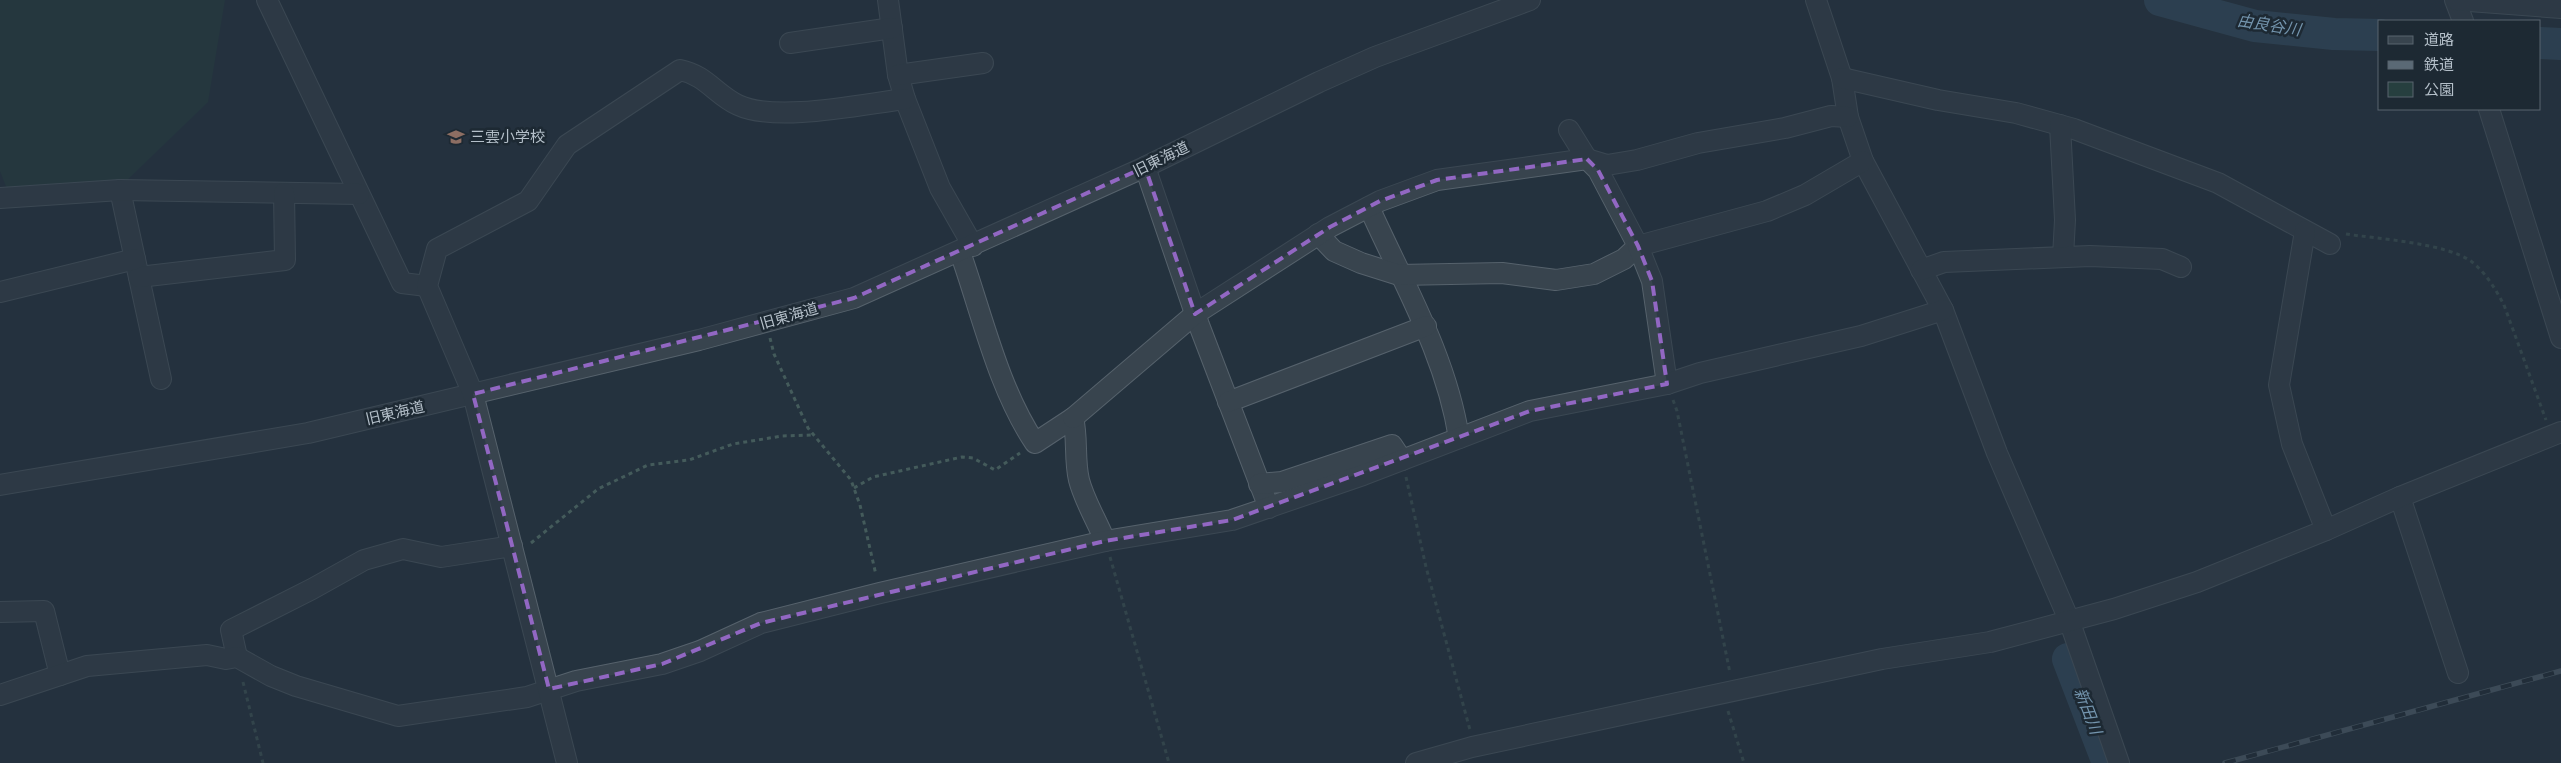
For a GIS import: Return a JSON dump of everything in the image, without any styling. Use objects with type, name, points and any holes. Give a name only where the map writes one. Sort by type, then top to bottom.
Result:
[{"type":"street","points":[[267,0],[402,283],[427,286]]},
{"type":"street","points":[[888,0],[898,75],[905,99],[940,188],[967,249],[1007,390],[1024,426],[1035,443],[1073,418],[1195,314],[1318,234],[1369,207],[1437,180],[1587,159],[1607,165],[1637,160],[1698,143],[1785,128],[1831,116],[1848,117]]},
{"type":"street","name":"旧東海道","points":[[0,485],[308,434],[766,323],[854,298],[967,249],[1145,167],[1359,64],[1530,0]]},
{"type":"street","points":[[1816,0],[1842,78],[1848,117],[1863,161],[1942,310],[1997,453],[2069,620],[2119,763]]},
{"type":"street","points":[[2458,7],[2561,8]]},
{"type":"street","points":[[790,43],[892,28]]},
{"type":"street","points":[[898,75],[984,63]]},
{"type":"street","points":[[567,763],[474,394],[427,286],[437,249],[528,201],[568,145],[680,70],[694,72],[738,105],[766,112],[786,113],[905,99]]},
{"type":"street","points":[[1842,78],[1938,100],[2016,113],[2060,125],[2140,152],[2218,183],[2306,231],[2335,239]]},
{"type":"street","points":[[2489,110],[2561,338]]},
{"type":"street","points":[[2060,125],[2065,220],[2063,257]]},
{"type":"street","points":[[1570,130],[1587,159],[1598,170],[1638,246],[1652,281],[1667,384]]},
{"type":"street","points":[[1318,234],[1334,251],[1361,263],[1399,275],[1502,273],[1556,280],[1594,274],[1624,259],[1638,246],[1767,211],[1804,195],[1863,161]]},
{"type":"street","points":[[1145,167],[1195,314],[1269,508]]},
{"type":"street","points":[[0,198],[120,190],[359,194]]},
{"type":"street","points":[[120,190],[160,379]]},
{"type":"street","points":[[0,292],[137,268],[285,260],[284,193]]},
{"type":"street","points":[[1369,207],[1399,275],[1426,326],[1454,404],[1459,438]]},
{"type":"street","points":[[2306,231],[2279,385],[2292,444],[2326,530]]},
{"type":"street","points":[[1921,270],[1944,262],[2063,257],[2162,259],[2181,267]]},
{"type":"street","points":[[0,695],[87,666],[182,656],[237,657],[271,676],[398,716],[527,697],[549,689],[662,664],[700,651],[761,623],[880,593],[1105,541],[1232,520],[1402,460],[1530,410],[1667,384],[1700,373],[1861,336],[1942,310]]},
{"type":"street","points":[[1228,402],[1426,326]]},
{"type":"street","points":[[1073,418],[1076,433],[1074,455],[1079,482],[1105,541]]},
{"type":"street","points":[[1416,763],[1472,747],[1882,659],[1990,642],[2114,609],[2197,582],[2326,530],[2400,496],[2556,434]]},
{"type":"street","points":[[1259,484],[1282,482],[1392,445],[1402,460]]},
{"type":"street","points":[[2400,496],[2458,673]]},
{"type":"street","points":[[237,657],[231,630],[364,560],[403,549],[441,557],[514,551]]},
{"type":"street","points":[[0,612],[44,611],[60,675]]},
{"type":"path","points":[[2335,239],[2446,250],[2472,262],[2494,287],[2504,305],[2556,434]]},
{"type":"path","points":[[766,323],[774,354],[808,428],[851,480],[860,505],[880,593]]},
{"type":"path","points":[[1667,384],[1679,421],[1731,677],[1728,712],[1744,763]]},
{"type":"path","points":[[514,551],[598,489],[648,465],[689,460],[733,444],[782,436],[814,435]]},
{"type":"path","points":[[854,488],[873,477],[962,457],[973,458],[996,470],[1035,443]]},
{"type":"path","points":[[1402,460],[1426,567],[1469,724],[1472,747]]},
{"type":"path","points":[[1105,541],[1170,763]]},
{"type":"path","points":[[237,657],[263,763]]},
{"type":"highlighted area","points":[[1587,159],[1598,170],[1638,246],[1652,281],[1667,384],[1530,411],[1232,520],[1105,541],[761,623],[662,664],[549,689],[473,394],[854,298],[1145,167],[1195,314],[1330,227],[1380,201],[1437,180]]},
{"type":"green space","points":[[0,0],[225,0],[208,102],[123,184],[7,189],[0,171]]},
{"type":"waterway","name":"由良谷川","points":[[2160,0],[2255,26],[2334,34],[2378,35]]},
{"type":"waterway","name":"由良谷川","points":[[2541,43],[2561,44]]},
{"type":"waterway","name":"新田川","points":[[2068,659],[2108,763]]},
{"type":"railway","points":[[2225,763],[2561,671]]},
{"type":"place","name":"三雲小学校","points":[[456,137]]}]
